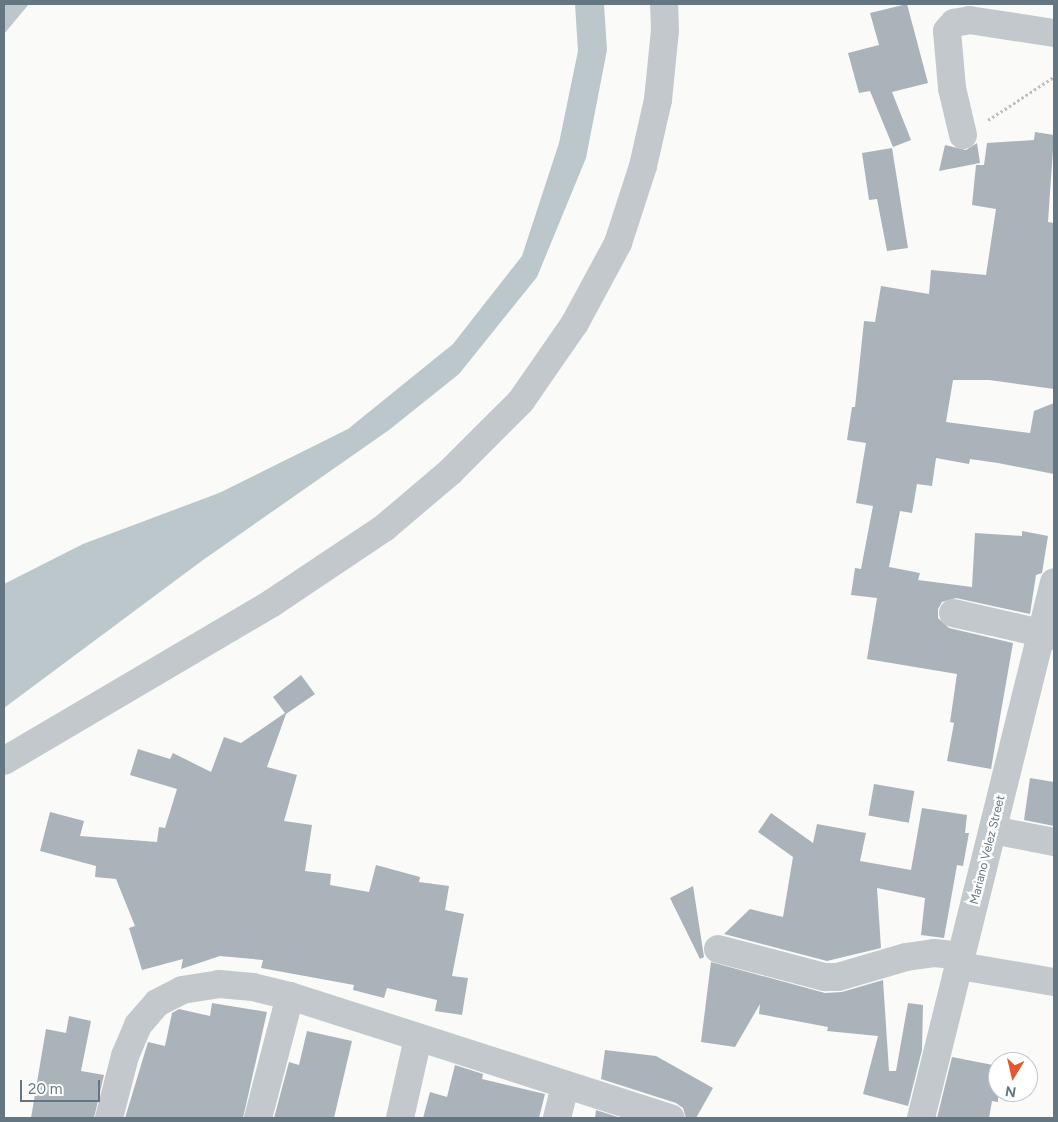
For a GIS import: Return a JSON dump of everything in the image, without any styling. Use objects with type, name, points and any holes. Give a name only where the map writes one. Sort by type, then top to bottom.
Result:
[{"type":"street","points":[[4,761],[272,603],[384,528],[450,472],[521,401],[575,323],[618,243],[643,166],[658,100],[665,30],[664,4]]},
{"type":"street","points":[[963,135],[952,88],[947,31],[954,23],[970,20],[1054,33]]},
{"type":"street","name":"Mariano Velez Street","points":[[921,1118],[993,830],[1047,635],[1054,582]]},
{"type":"street","points":[[953,613],[1047,635]]},
{"type":"street","points":[[993,830],[1054,842]]},
{"type":"street","points":[[718,949],[825,977],[838,977],[906,957],[934,953],[1054,982]]},
{"type":"street","points":[[110,1118],[125,1056],[138,1025],[157,1003],[182,990],[219,984],[252,987],[290,996],[565,1086],[671,1118]]},
{"type":"street","points":[[258,1118],[290,996]]},
{"type":"street","points":[[400,1118],[418,1038]]},
{"type":"street","points":[[558,1118],[565,1086]]},
{"type":"path","points":[[963,135],[1054,77]]},
{"type":"shaded area","points":[[4,4],[29,4],[4,34]]},
{"type":"shaded area","points":[[575,4],[604,4],[607,50],[586,158],[537,277],[459,374],[389,430],[203,560],[4,708],[4,584],[83,544],[219,493],[348,429],[453,344],[522,256],[559,143],[578,51]]},
{"type":"building","points":[[907,4],[928,83],[892,92],[911,140],[893,147],[870,91],[859,93],[848,53],[879,45],[870,13]]},
{"type":"building","points":[[1035,132],[1054,135],[1048,222],[1054,223],[1054,389],[989,380],[953,380],[946,422],[1030,433],[1034,411],[1054,403],[1054,474],[970,459],[969,464],[936,458],[932,486],[917,484],[912,513],[900,511],[889,567],[920,573],[918,580],[972,587],[975,533],[1022,536],[1022,531],[1048,536],[1042,573],[1036,575],[1030,614],[956,598],[942,602],[938,609],[938,618],[949,628],[1013,643],[991,769],[947,761],[954,723],[950,722],[957,674],[867,659],[877,598],[851,595],[855,568],[861,569],[873,506],[856,503],[866,443],[847,440],[852,407],[855,407],[864,321],[875,322],[881,286],[929,294],[931,270],[986,275],[996,209],[972,205],[976,165],[984,165],[987,143],[1034,140]]},
{"type":"building","points":[[977,143],[980,163],[939,171],[945,145],[966,150]]},
{"type":"building","points":[[892,148],[908,248],[887,251],[877,199],[869,200],[862,153]]},
{"type":"building","points":[[301,675],[315,694],[286,714],[267,767],[297,775],[284,821],[312,825],[305,871],[331,874],[330,885],[369,892],[376,865],[420,877],[419,882],[449,886],[445,910],[464,914],[452,976],[468,978],[462,1015],[435,1011],[437,1000],[387,988],[384,998],[353,990],[354,985],[261,968],[263,960],[220,956],[181,969],[183,959],[142,970],[129,928],[135,926],[116,879],[95,877],[96,866],[40,851],[50,812],[84,821],[80,836],[157,842],[159,827],[165,828],[177,789],[130,775],[138,749],[170,759],[173,753],[211,772],[224,737],[241,743],[285,713],[273,697]]},
{"type":"building","points":[[1030,778],[1054,782],[1054,826],[1024,820]]},
{"type":"building","points":[[874,784],[914,791],[909,823],[868,816]]},
{"type":"building","points":[[922,808],[967,815],[965,833],[969,833],[963,866],[957,865],[944,938],[921,935],[925,898],[877,888],[881,948],[827,961],[724,934],[750,909],[783,917],[793,857],[758,832],[771,813],[813,843],[817,824],[866,833],[860,861],[911,870]]},
{"type":"building","points":[[693,886],[704,957],[700,959],[670,898]]},
{"type":"building","points":[[711,962],[825,993],[842,992],[883,980],[889,1071],[896,1071],[908,1003],[923,1005],[922,1050],[908,1106],[863,1094],[878,1036],[827,1031],[828,1027],[759,1014],[760,1004],[735,1047],[701,1042]]},
{"type":"building","points":[[212,1003],[267,1012],[243,1118],[125,1118],[148,1042],[165,1046],[172,1013],[179,1009],[210,1016]]},
{"type":"building","points":[[69,1016],[91,1021],[81,1071],[104,1075],[94,1118],[31,1118],[46,1029],[66,1033]]},
{"type":"building","points":[[307,1031],[352,1041],[334,1118],[274,1118],[289,1062],[299,1065]]},
{"type":"building","points":[[605,1050],[656,1056],[713,1088],[696,1118],[686,1118],[683,1108],[676,1103],[601,1079]]},
{"type":"building","points":[[952,1057],[988,1064],[988,1102],[992,1102],[989,1118],[937,1118]]},
{"type":"building","points":[[455,1065],[483,1074],[482,1079],[545,1094],[539,1118],[423,1118],[430,1092],[447,1097]]},
{"type":"building","points":[[596,1110],[621,1118],[595,1118]]}]
